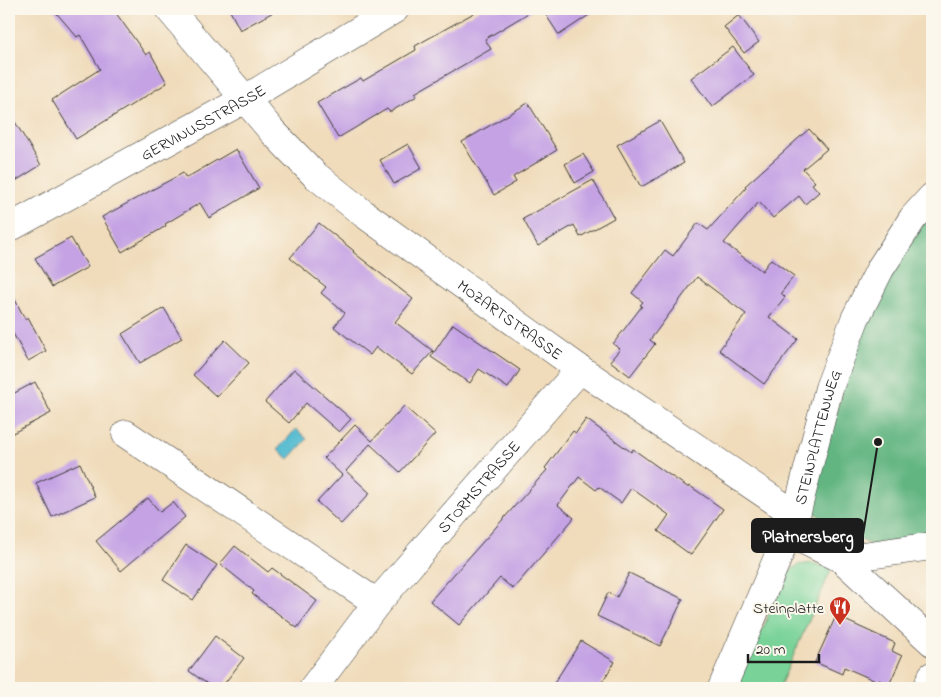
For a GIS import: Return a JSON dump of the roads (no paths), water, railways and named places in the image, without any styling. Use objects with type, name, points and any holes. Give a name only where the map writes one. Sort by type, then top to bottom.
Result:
[{"type":"street","name":"MOZARTSTRASSE","points":[[169,9],[272,131],[315,175],[350,203],[842,559],[932,642]]},
{"type":"street","name":"GERVINUSSTRASSE","points":[[9,228],[245,99],[395,9]]},
{"type":"street","name":"STEINPLATTENWEG","points":[[722,688],[792,524],[829,388],[855,319],[880,269],[913,218],[932,197]]},
{"type":"street","name":"STORMSTRASSE","points":[[313,688],[377,604],[580,369]]},
{"type":"street","points":[[126,434],[377,604]]},
{"type":"street","points":[[842,559],[932,546]]},
{"type":"street","points":[[927,688],[932,676]]},
{"type":"water","points":[[296,429],[307,439],[289,459],[278,449]]},
{"type":"place","name":"Platnersberg","points":[[878,442]]},
{"type":"place","name":"Steinplatte","points":[[840,626]]}]
